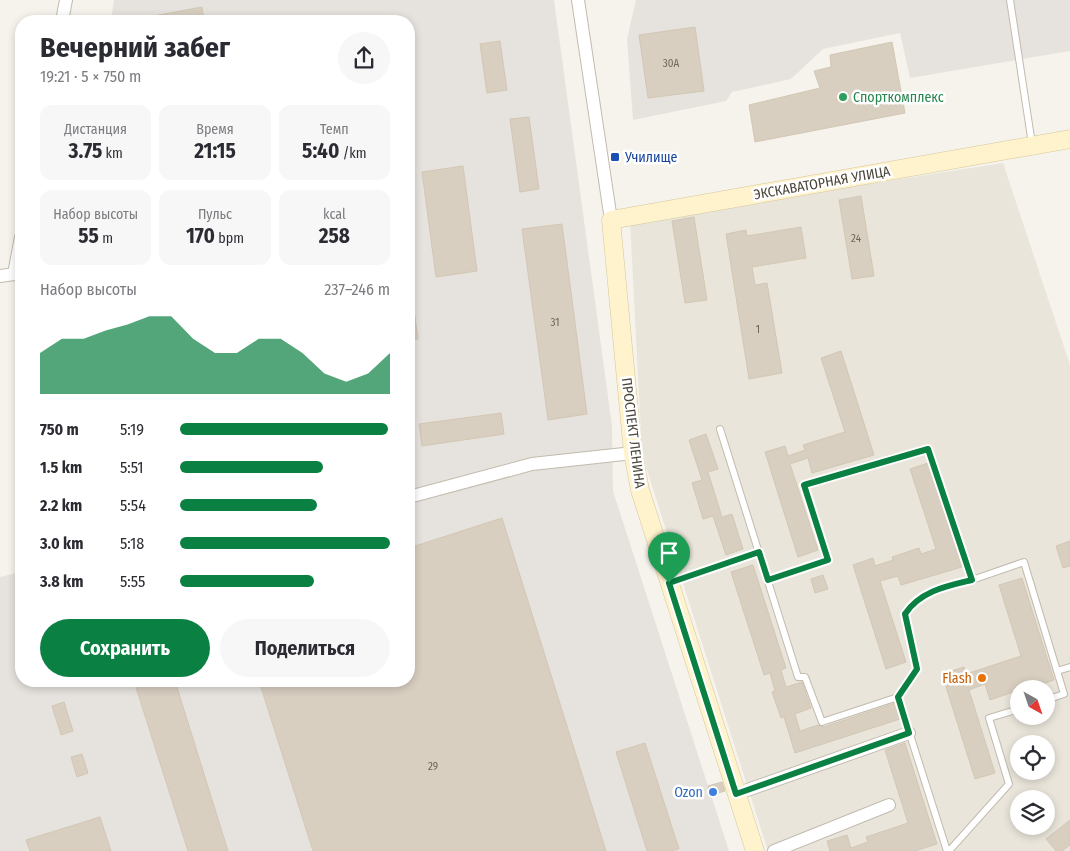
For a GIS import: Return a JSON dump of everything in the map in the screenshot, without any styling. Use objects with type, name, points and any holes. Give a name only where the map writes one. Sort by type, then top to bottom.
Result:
[{"type":"street","points":[[63,15],[66,0]]},
{"type":"street","name":"ПРОСПЕКТ ЛЕНИНА","points":[[578,0],[611,220],[633,453],[640,490],[755,851]]},
{"type":"street","name":"ЭКСКАВАТОРНАЯ УЛИЦА","points":[[611,220],[1070,139]]},
{"type":"street","points":[[0,276],[15,275]]},
{"type":"street","points":[[415,495],[532,464],[633,453]]},
{"type":"street","points":[[736,794],[909,733]]},
{"type":"street","points":[[774,851],[889,805]]},
{"type":"lane","points":[[1010,0],[1032,145]]},
{"type":"lane","points":[[720,429],[798,677],[805,677],[822,722],[898,697],[917,669],[905,614],[912,603],[939,588],[972,580],[1024,562],[1064,694],[1055,697]]},
{"type":"lane","points":[[768,580],[828,560],[804,485],[928,449],[972,580]]},
{"type":"lane","points":[[669,583],[759,552]]},
{"type":"lane","points":[[1057,672],[1070,667]]},
{"type":"lane","points":[[898,697],[948,851],[1009,784],[989,718],[1010,712]]},
{"type":"shaded area","points":[[114,0],[554,0],[612,426],[613,491],[729,851],[0,851],[0,577],[15,573],[15,687],[415,687],[415,15],[112,15]]},
{"type":"shaded area","points":[[636,0],[1070,0],[1070,51],[910,78],[900,33],[823,49],[791,79],[732,92],[726,101],[633,120],[627,39]]},
{"type":"shaded area","points":[[1003,163],[1070,365],[1070,851],[768,851],[642,454],[630,221]]},
{"type":"building","points":[[202,7],[203,15],[159,15]]},
{"type":"building","points":[[695,27],[704,91],[648,98],[639,35]]},
{"type":"building","points":[[500,41],[507,90],[487,93],[480,44]]},
{"type":"building","name":"Спорткомплекс","points":[[892,42],[905,113],[755,142],[749,105],[820,88],[814,71],[831,67],[830,55]]},
{"type":"building","points":[[529,117],[539,189],[520,192],[510,119]]},
{"type":"building","points":[[463,166],[477,271],[436,277],[422,172]]},
{"type":"building","points":[[861,196],[874,276],[852,279],[839,200]]},
{"type":"building","points":[[694,217],[707,300],[685,303],[672,221]]},
{"type":"building","points":[[562,224],[587,414],[548,420],[522,229]]},
{"type":"building","points":[[801,227],[806,258],[752,267],[755,285],[767,283],[782,373],[749,379],[726,234],[746,230],[747,236]]},
{"type":"building","points":[[415,317],[418,339],[415,339]]},
{"type":"building","points":[[841,351],[874,455],[812,473],[808,458],[790,464],[818,550],[798,557],[765,452],[785,446],[788,456],[805,450],[803,445],[845,432],[821,358]]},
{"type":"building","points":[[501,413],[504,434],[422,446],[419,424]]},
{"type":"building","points":[[706,434],[718,469],[708,472],[722,517],[732,514],[743,549],[726,555],[713,516],[703,519],[692,483],[702,480],[689,440]]},
{"type":"building","points":[[928,463],[962,567],[901,585],[898,576],[880,581],[906,662],[886,669],[853,565],[873,558],[875,566],[893,560],[892,557],[919,548],[921,554],[936,549],[910,469]]},
{"type":"building","points":[[502,518],[606,851],[313,851],[261,687],[415,687],[415,546]]},
{"type":"building","points":[[1070,541],[1070,566],[1063,568],[1056,546]]},
{"type":"building","points":[[753,565],[786,668],[781,670],[786,687],[802,682],[811,708],[795,714],[800,731],[818,725],[824,727],[895,703],[900,719],[795,753],[784,717],[781,718],[772,692],[775,691],[770,673],[764,675],[731,572]]},
{"type":"building","points":[[823,575],[828,589],[815,593],[811,579]]},
{"type":"building","points":[[1022,578],[1054,680],[1010,680],[1010,693],[990,700],[985,684],[969,690],[995,773],[975,779],[942,674],[964,667],[966,674],[1021,656],[999,585]]},
{"type":"building","points":[[136,687],[177,687],[228,851],[188,851]]},
{"type":"building","points":[[64,702],[73,731],[61,735],[52,706]]},
{"type":"building","points":[[645,743],[679,849],[647,851],[616,752]]},
{"type":"building","points":[[905,743],[937,844],[915,851],[830,851],[827,841],[847,835],[851,848],[868,842],[866,837],[908,823],[885,750]]},
{"type":"building","points":[[82,754],[88,773],[77,777],[71,757]]},
{"type":"building","points":[[722,782],[725,791],[711,795],[708,786]]},
{"type":"building","points":[[100,817],[111,851],[30,851],[26,840]]},
{"type":"building","points":[[1070,820],[1070,845],[1062,851],[1056,851],[1046,839],[1051,835],[1055,835],[1055,832]]},
{"type":"place","name":"Спорткомплекс","points":[[843,97]]},
{"type":"place","name":"Училище","points":[[615,157]]},
{"type":"place","name":"Flash","points":[[982,678]]},
{"type":"place","name":"Ozon","points":[[713,792]]},
{"type":"route","points":[[928,449],[972,580],[939,588],[912,603],[905,614],[917,669],[898,697],[909,733],[736,794],[669,583],[759,552],[768,580],[828,560],[804,485],[928,449]]}]
